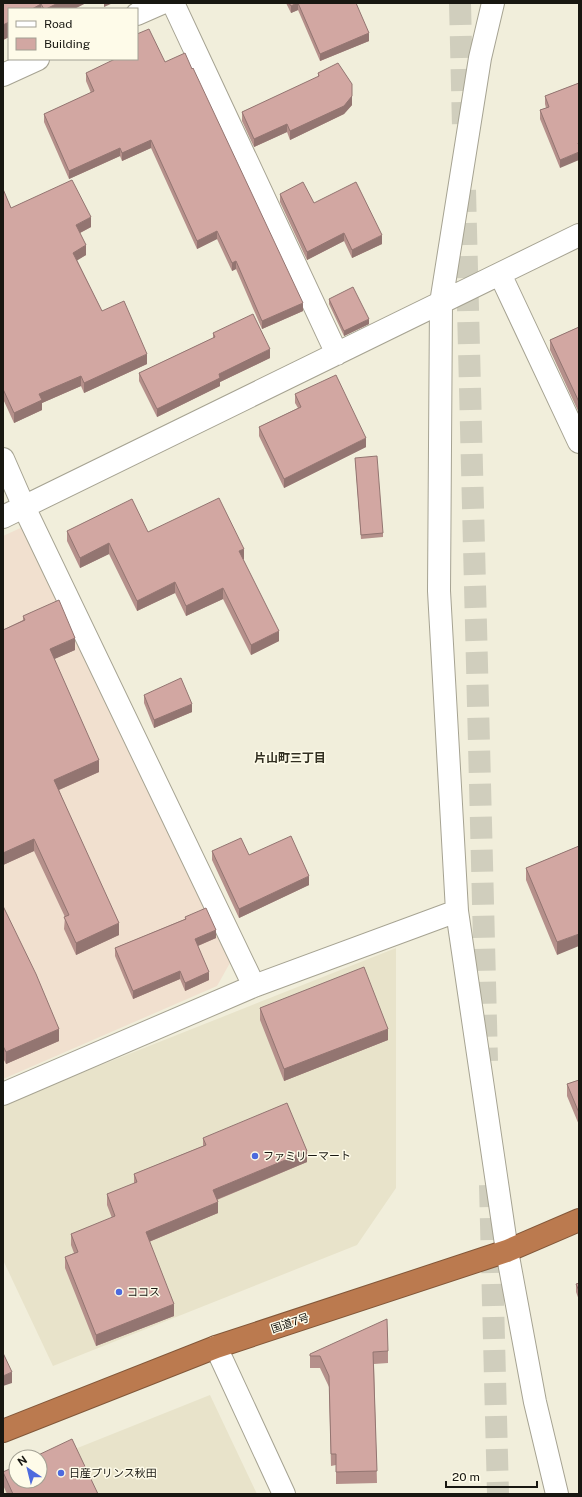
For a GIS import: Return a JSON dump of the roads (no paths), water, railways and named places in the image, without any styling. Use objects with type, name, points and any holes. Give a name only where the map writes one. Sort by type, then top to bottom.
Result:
[{"type":"highway","name":"国道7号","points":[[3,1431],[216,1347],[507,1251],[579,1220]]},
{"type":"street","points":[[138,14],[162,3]]},
{"type":"street","points":[[173,3],[337,354]]},
{"type":"street","points":[[493,3],[480,58],[441,303],[439,591],[457,911],[507,1251],[536,1402],[557,1494]]},
{"type":"street","points":[[3,75],[36,60]]},
{"type":"street","points":[[3,517],[579,235]]},
{"type":"street","points":[[500,274],[579,442]]},
{"type":"street","points":[[3,459],[24,507],[254,986]]},
{"type":"street","points":[[3,1094],[254,986],[457,911]]},
{"type":"street","points":[[216,1347],[284,1494]]},
{"type":"tunnel","points":[[460,3],[463,127]]},
{"type":"tunnel","points":[[465,190],[487,1061]]},
{"type":"tunnel","points":[[490,1185],[498,1494]]},
{"type":"place","name":"ファミリーマート","points":[[255,1156]]},
{"type":"place","name":"ココス","points":[[119,1292]]},
{"type":"place","name":"日産プリンス秋田","points":[[61,1473]]},
{"type":"district","name":"片山町三丁目","points":[[290,758]]}]
